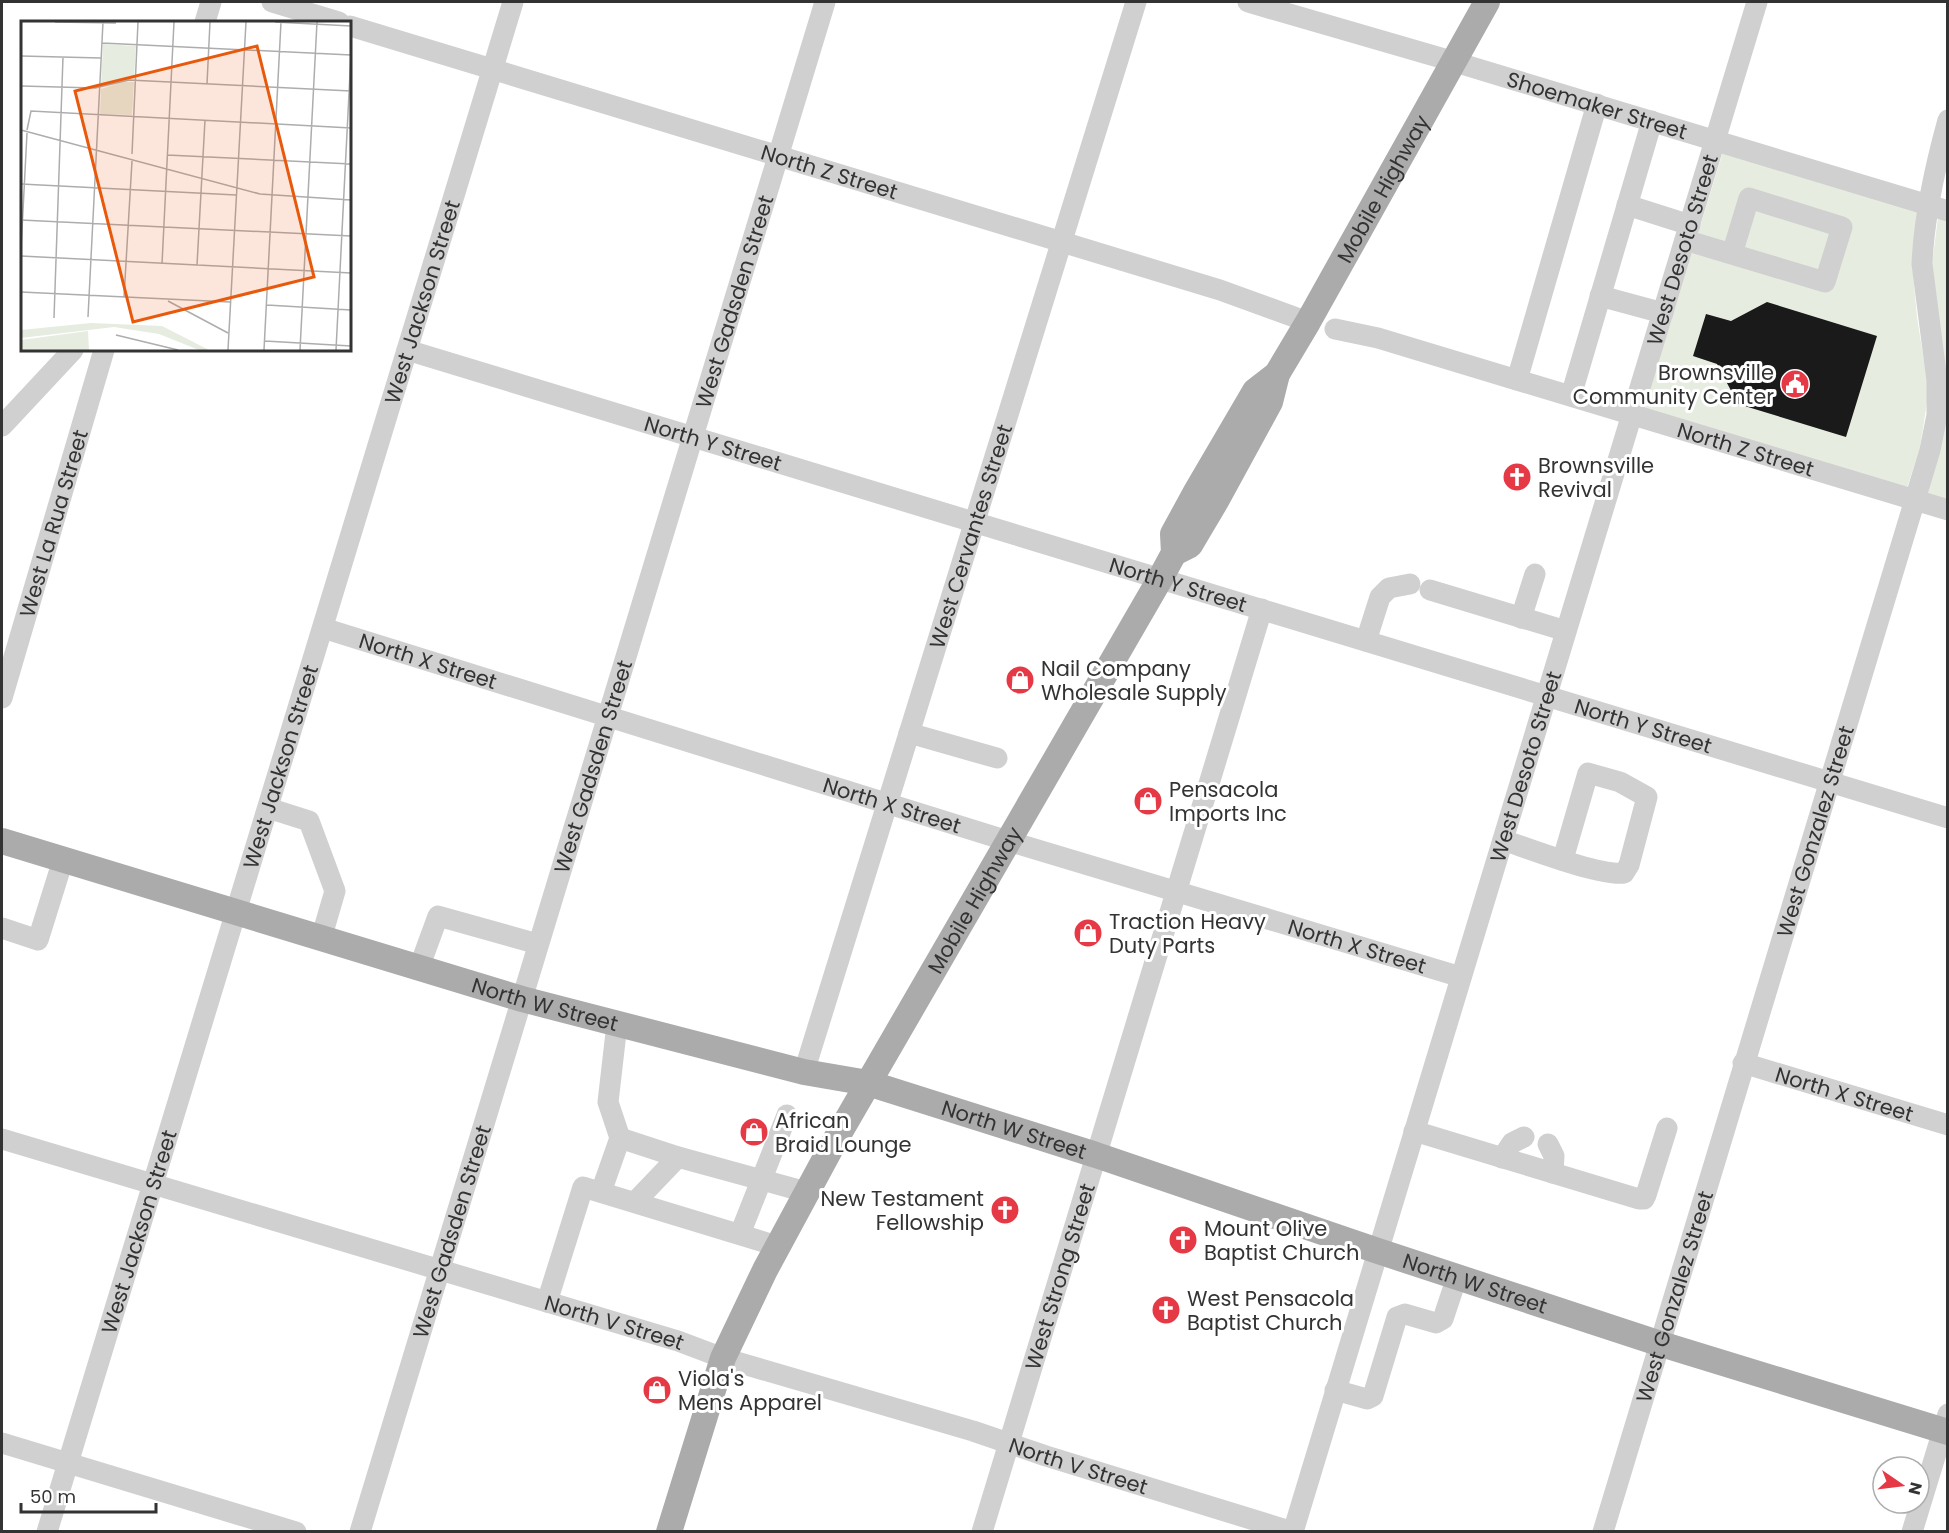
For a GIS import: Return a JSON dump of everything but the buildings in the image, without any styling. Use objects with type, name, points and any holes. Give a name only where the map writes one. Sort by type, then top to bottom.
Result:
[{"type":"main road","name":"Mobile Highway","points":[[777,1246],[868,1083],[1174,553],[1190,544],[1216,501],[1270,402],[1277,374],[1487,2]]},
{"type":"main road","name":"North W Street","points":[[2,841],[522,999],[804,1072],[868,1083],[1096,1155],[1660,1344],[1946,1426]]},
{"type":"main road","points":[[669,1532],[723,1358],[777,1246]]},
{"type":"street","points":[[205,21],[211,2]]},
{"type":"street","points":[[272,2],[336,21]]},
{"type":"street","name":"West Jackson Street","points":[[47,1532],[151,1184],[236,913],[513,2]]},
{"type":"street","name":"West Gadsden Street","points":[[360,1532],[606,716],[825,2]]},
{"type":"street","name":"West Cervantes Street","points":[[804,1072],[1136,2]]},
{"type":"street","name":"Shoemaker Street","points":[[1248,2],[1597,104],[1939,208]]},
{"type":"street","name":"West Desoto Street","points":[[1293,1532],[1757,2]]},
{"type":"street","name":"North Z Street","points":[[351,26],[777,157],[1062,241],[1220,290],[1308,322]]},
{"type":"street","points":[[1517,380],[1597,104]]},
{"type":"street","name":"West Gonzalez Street","points":[[1603,1532],[1930,450],[1938,404],[1922,264],[1939,208],[1936,163],[1947,120]]},
{"type":"street","points":[[1571,396],[1652,121]]},
{"type":"street","points":[[1627,205],[1732,254],[1825,282],[1842,227],[1749,198],[1732,254]]},
{"type":"street","points":[[1600,296],[1663,313]]},
{"type":"street","name":"North Z Street","points":[[1335,329],[1378,338],[1947,510]]},
{"type":"street","name":"North Y Street","points":[[407,350],[1947,818]]},
{"type":"street","points":[[2,426],[72,351]]},
{"type":"street","name":"West La Rua Street","points":[[2,698],[104,351]]},
{"type":"street","points":[[1521,618],[1535,574]]},
{"type":"street","points":[[1366,641],[1380,597],[1389,588],[1420,587],[1566,632]]},
{"type":"street","name":"West Strong Street","points":[[982,1532],[1262,609]]},
{"type":"street","name":"North X Street","points":[[323,628],[1008,841],[1461,977]]},
{"type":"street","points":[[909,733],[997,758]]},
{"type":"street","points":[[1503,840],[1613,875],[1624,873],[1629,865],[1647,797],[1620,782],[1588,773],[1563,859]]},
{"type":"street","points":[[268,808],[309,820],[335,891],[321,939]]},
{"type":"street","points":[[2,928],[38,940],[63,860]]},
{"type":"street","points":[[419,968],[438,916],[538,944]]},
{"type":"street","points":[[602,1192],[620,1138],[608,1102],[617,1024]]},
{"type":"street","name":"North X Street","points":[[1743,1063],[1947,1125]]},
{"type":"street","points":[[740,1234],[787,1115]]},
{"type":"street","points":[[1414,1131],[1644,1199],[1667,1128]]},
{"type":"street","points":[[1502,1158],[1512,1143],[1524,1137]]},
{"type":"street","points":[[620,1138],[678,1157],[806,1192]]},
{"type":"street","name":"North V Street","points":[[2,1139],[678,1341],[723,1358],[1009,1443],[1293,1532]]},
{"type":"street","points":[[1548,1144],[1554,1156],[1553,1173]]},
{"type":"street","points":[[635,1202],[678,1157]]},
{"type":"street","points":[[547,1302],[583,1187],[777,1246]]},
{"type":"street","points":[[1335,1390],[1367,1399],[1373,1396],[1397,1317],[1404,1314],[1436,1323],[1443,1319],[1457,1277]]},
{"type":"street","points":[[1912,1532],[1946,1426]]},
{"type":"street","points":[[2,1443],[296,1532]]},
{"type":"shaded area","points":[[1723,152],[1918,211],[1912,263],[1917,317],[1927,381],[1927,403],[1920,447],[1907,488],[1644,409]]},
{"type":"shaded area","points":[[1938,217],[1947,220],[1947,388],[1932,265]]},
{"type":"shaded area","points":[[1947,412],[1947,501],[1927,494]]},
{"type":"place","name":"Brownsville Community Center","points":[[1795,384]]},
{"type":"place","name":"Brownsville Revival","points":[[1517,477]]},
{"type":"place","name":"Nail Company Wholesale Supply","points":[[1020,680]]},
{"type":"place","name":"Pensacola Imports Inc","points":[[1148,801]]},
{"type":"place","name":"Traction Heavy Duty Parts","points":[[1088,933]]},
{"type":"place","name":"African Braid Lounge","points":[[754,1132]]},
{"type":"place","name":"New Testament Fellowship","points":[[1005,1210]]},
{"type":"place","name":"Mount Olive Baptist Church","points":[[1183,1240]]},
{"type":"place","name":"West Pensacola Baptist Church","points":[[1166,1310]]},
{"type":"place","name":"Viola's Mens Apparel","points":[[657,1390]]}]
